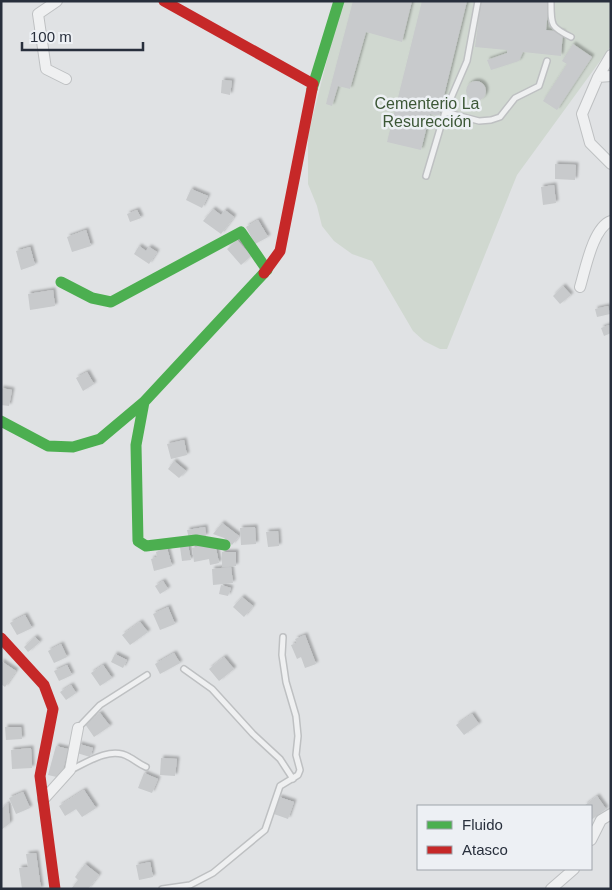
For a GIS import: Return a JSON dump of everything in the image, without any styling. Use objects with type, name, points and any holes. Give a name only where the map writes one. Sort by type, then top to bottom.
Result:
[{"type":"street","points":[[57,1],[38,14],[41,44],[46,69],[66,79]]},
{"type":"street","points":[[164,1],[313,84]]},
{"type":"street","points":[[1,420],[48,446],[73,447],[100,440],[144,402],[267,270],[280,251],[288,222],[313,84],[339,1]]},
{"type":"street","points":[[611,55],[598,76],[582,114],[590,143],[611,164]]},
{"type":"street","points":[[598,76],[611,76]]},
{"type":"street","points":[[580,287],[594,240],[606,223],[611,221]]},
{"type":"street","points":[[60,282],[92,298],[111,302],[241,232],[267,270]]},
{"type":"street","points":[[144,402],[136,445],[138,541],[146,546],[203,540],[215,540],[225,545]]},
{"type":"street","points":[[1,638],[44,685],[53,709],[40,776],[55,889]]},
{"type":"street","points":[[43,800],[70,770],[78,728]]},
{"type":"street","points":[[592,838],[601,820],[611,814]]},
{"type":"street","points":[[551,889],[573,870]]},
{"type":"lane","points":[[426,176],[444,112],[467,61],[478,1]]},
{"type":"lane","points":[[551,1],[552,25],[555,29],[571,37]]},
{"type":"lane","points":[[444,112],[479,122],[500,117],[515,98],[539,86],[547,61]]},
{"type":"lane","points":[[162,889],[190,885],[213,873],[265,830],[280,786],[298,775],[300,770],[296,755],[298,736],[296,716],[286,682],[282,655],[282,638]]},
{"type":"lane","points":[[184,669],[212,689],[253,734],[280,759],[292,779]]},
{"type":"lane","points":[[78,728],[100,705],[147,675]]},
{"type":"lane","points":[[70,770],[104,754],[128,756],[146,768]]},
{"type":"green space","name":"Cementerio La Resurección","points":[[342,1],[611,1],[611,46],[517,175],[447,349],[440,349],[424,341],[413,331],[372,261],[352,254],[334,241],[322,226],[317,206],[308,184],[308,135]]},
{"type":"building","points":[[353,1],[412,1],[402,42],[366,32],[350,89],[338,86],[332,106],[326,104]]},
{"type":"building","points":[[422,1],[467,1],[439,116],[430,114],[421,150],[387,142]]},
{"type":"building","points":[[481,1],[549,2],[546,30],[563,32],[561,56],[523,52],[519,61],[491,70],[487,60],[507,53],[507,50],[475,47]]},
{"type":"building","points":[[573,44],[592,57],[557,110],[543,101],[567,64],[562,61]]},
{"type":"building","points":[[222,80],[232,81],[230,95],[221,93]]},
{"type":"building","points":[[476,81],[483,84],[486,91],[483,98],[476,101],[469,98],[466,91],[469,84]]},
{"type":"building","points":[[555,164],[576,165],[575,180],[555,179]]},
{"type":"building","points":[[554,185],[556,203],[543,205],[541,187]]},
{"type":"building","points":[[191,189],[208,196],[202,208],[186,200]]},
{"type":"building","points":[[213,209],[221,215],[225,210],[234,217],[221,234],[203,221]]},
{"type":"building","points":[[137,210],[141,218],[130,222],[127,214]]},
{"type":"building","points":[[258,220],[268,237],[255,244],[246,227]]},
{"type":"building","points":[[86,230],[91,246],[72,252],[67,237]]},
{"type":"building","points":[[237,240],[251,256],[241,265],[227,249]]},
{"type":"building","points":[[139,246],[146,251],[149,247],[157,252],[149,264],[134,254]]},
{"type":"building","points":[[30,247],[35,265],[21,270],[16,251]]},
{"type":"building","points":[[563,286],[571,295],[560,304],[553,296]]},
{"type":"building","points":[[53,290],[55,306],[30,310],[28,294]]},
{"type":"building","points":[[608,306],[610,314],[597,317],[595,309]]},
{"type":"building","points":[[609,325],[611,333],[604,336],[601,328]]},
{"type":"building","points":[[87,372],[94,384],[83,391],[76,378]]},
{"type":"building","points":[[1,388],[12,390],[9,406],[1,405]]},
{"type":"building","points":[[184,440],[187,455],[171,459],[167,444]]},
{"type":"building","points":[[174,461],[186,471],[179,478],[168,469]]},
{"type":"building","points":[[222,523],[239,536],[232,545],[224,538],[213,534]]},
{"type":"building","points":[[205,527],[206,536],[189,539],[187,530]]},
{"type":"building","points":[[255,527],[256,544],[241,545],[240,528]]},
{"type":"building","points":[[278,531],[279,546],[268,547],[266,532]]},
{"type":"building","points":[[215,543],[219,563],[210,565],[209,559],[194,562],[192,548]]},
{"type":"building","points":[[188,545],[191,560],[182,561],[180,547]]},
{"type":"building","points":[[167,548],[172,566],[154,571],[151,559],[157,557],[156,552]]},
{"type":"building","points":[[222,552],[236,552],[236,566],[222,567]]},
{"type":"building","points":[[231,567],[233,583],[213,585],[212,569]]},
{"type":"building","points":[[163,581],[168,589],[160,594],[155,586]]},
{"type":"building","points":[[221,585],[231,588],[228,596],[219,594]]},
{"type":"building","points":[[242,597],[253,606],[244,617],[233,607]]},
{"type":"building","points":[[168,607],[175,624],[160,630],[153,614]]},
{"type":"building","points":[[25,615],[32,628],[17,635],[10,623]]},
{"type":"building","points":[[140,622],[148,632],[130,645],[122,635]]},
{"type":"building","points":[[305,635],[316,664],[305,668],[301,657],[297,659],[291,645],[297,643],[295,639]]},
{"type":"building","points":[[35,637],[40,642],[28,652],[24,647]]},
{"type":"building","points":[[61,644],[67,657],[54,663],[48,651]]},
{"type":"building","points":[[174,653],[180,663],[160,674],[155,664]]},
{"type":"building","points":[[115,654],[127,660],[123,668],[111,662]]},
{"type":"building","points":[[224,657],[234,669],[219,681],[209,669]]},
{"type":"building","points":[[1,661],[16,671],[5,687],[1,684]]},
{"type":"building","points":[[67,665],[72,675],[59,681],[54,671]]},
{"type":"building","points":[[103,665],[112,678],[100,686],[91,673]]},
{"type":"building","points":[[71,685],[76,693],[66,700],[60,692]]},
{"type":"building","points":[[100,713],[110,726],[94,737],[85,724]]},
{"type":"building","points":[[472,714],[479,724],[464,735],[456,725]]},
{"type":"building","points":[[5,727],[21,727],[22,739],[6,740]]},
{"type":"building","points":[[79,744],[93,748],[90,757],[77,753]]},
{"type":"building","points":[[56,746],[68,749],[61,778],[48,775]]},
{"type":"building","points":[[31,748],[32,768],[12,769],[11,750]]},
{"type":"building","points":[[161,758],[177,759],[175,776],[160,775]]},
{"type":"building","points":[[144,773],[158,779],[152,793],[138,788]]},
{"type":"building","points":[[84,790],[96,808],[82,817],[76,809],[65,816],[59,806]]},
{"type":"building","points":[[23,792],[30,808],[16,814],[9,798]]},
{"type":"building","points":[[597,796],[606,809],[592,819],[592,805],[585,805]]},
{"type":"building","points":[[279,797],[294,802],[288,819],[274,814]]},
{"type":"building","points":[[8,803],[10,823],[1,830],[1,809]]},
{"type":"building","points":[[36,853],[41,889],[22,889],[19,868],[28,867],[26,854]]},
{"type":"building","points":[[150,862],[153,877],[139,880],[136,865]]},
{"type":"building","points":[[85,864],[99,875],[88,889],[71,889],[78,880],[75,877]]},
{"type":"traffic: fast","points":[[312,89],[339,1]]},
{"type":"traffic: fast","points":[[61,282],[92,298],[111,302],[241,232],[267,270]]},
{"type":"traffic: fast","points":[[1,421],[48,446],[73,447],[100,439],[144,402],[264,273]]},
{"type":"traffic: fast","points":[[144,402],[136,445],[138,541],[146,546],[196,540],[225,545]]},
{"type":"traffic: jam","points":[[164,1],[313,84]]},
{"type":"traffic: jam","points":[[264,273],[280,251],[312,89]]},
{"type":"traffic: jam","points":[[1,638],[44,685],[53,709],[40,776],[55,889]]}]
